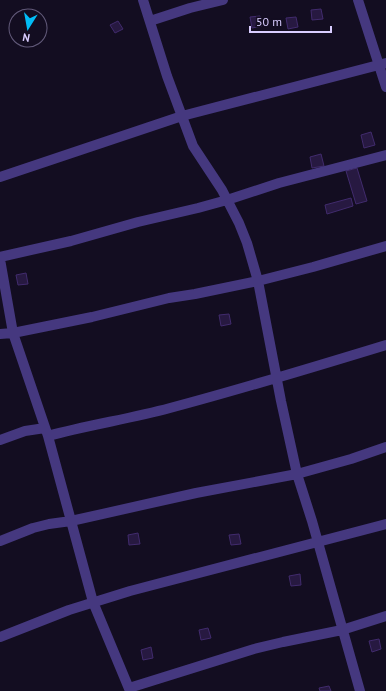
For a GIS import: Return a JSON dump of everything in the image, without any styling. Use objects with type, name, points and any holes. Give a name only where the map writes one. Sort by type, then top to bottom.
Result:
[{"type":"street","points":[[142,0],[167,76],[193,146],[210,170],[239,223],[258,281],[276,378],[297,474],[318,542],[360,691]]},
{"type":"street","points":[[150,21],[190,8],[223,0]]},
{"type":"street","points":[[358,0],[382,64],[386,87]]},
{"type":"street","points":[[0,177],[182,116],[382,64]]},
{"type":"street","points":[[386,155],[279,183],[227,200],[0,258],[13,333],[46,432],[93,602],[129,689],[254,649],[342,630],[386,616]]},
{"type":"street","points":[[0,334],[13,333],[92,317],[169,298],[258,281],[314,267],[386,246]]},
{"type":"street","points":[[0,440],[25,431],[46,432],[168,409],[292,374],[386,345]]},
{"type":"street","points":[[0,541],[33,528],[196,493],[297,474],[351,459],[386,447]]},
{"type":"street","points":[[0,637],[69,610],[130,591],[386,524]]},
{"type":"building","points":[[321,9],[323,19],[312,20],[311,10]]},
{"type":"building","points":[[260,16],[262,26],[252,28],[250,17]]},
{"type":"building","points":[[296,17],[298,27],[288,29],[286,18]]},
{"type":"building","points":[[118,21],[123,29],[115,33],[110,25]]},
{"type":"building","points":[[371,132],[375,145],[364,148],[361,135]]},
{"type":"building","points":[[321,154],[324,166],[312,168],[310,157]]},
{"type":"building","points":[[357,168],[367,201],[356,204],[346,171]]},
{"type":"building","points":[[351,198],[353,206],[327,214],[325,205]]},
{"type":"building","points":[[26,273],[28,284],[18,285],[16,275]]},
{"type":"building","points":[[229,314],[231,324],[221,326],[219,315]]},
{"type":"building","points":[[138,533],[140,544],[129,545],[128,535]]},
{"type":"building","points":[[239,534],[241,544],[231,545],[229,535]]},
{"type":"building","points":[[300,574],[301,585],[291,586],[289,576]]},
{"type":"building","points":[[208,628],[211,638],[201,640],[199,630]]},
{"type":"building","points":[[379,639],[381,649],[372,652],[369,641]]},
{"type":"building","points":[[151,647],[153,658],[143,660],[141,650]]},
{"type":"building","points":[[329,686],[331,691],[320,691],[319,688]]}]
